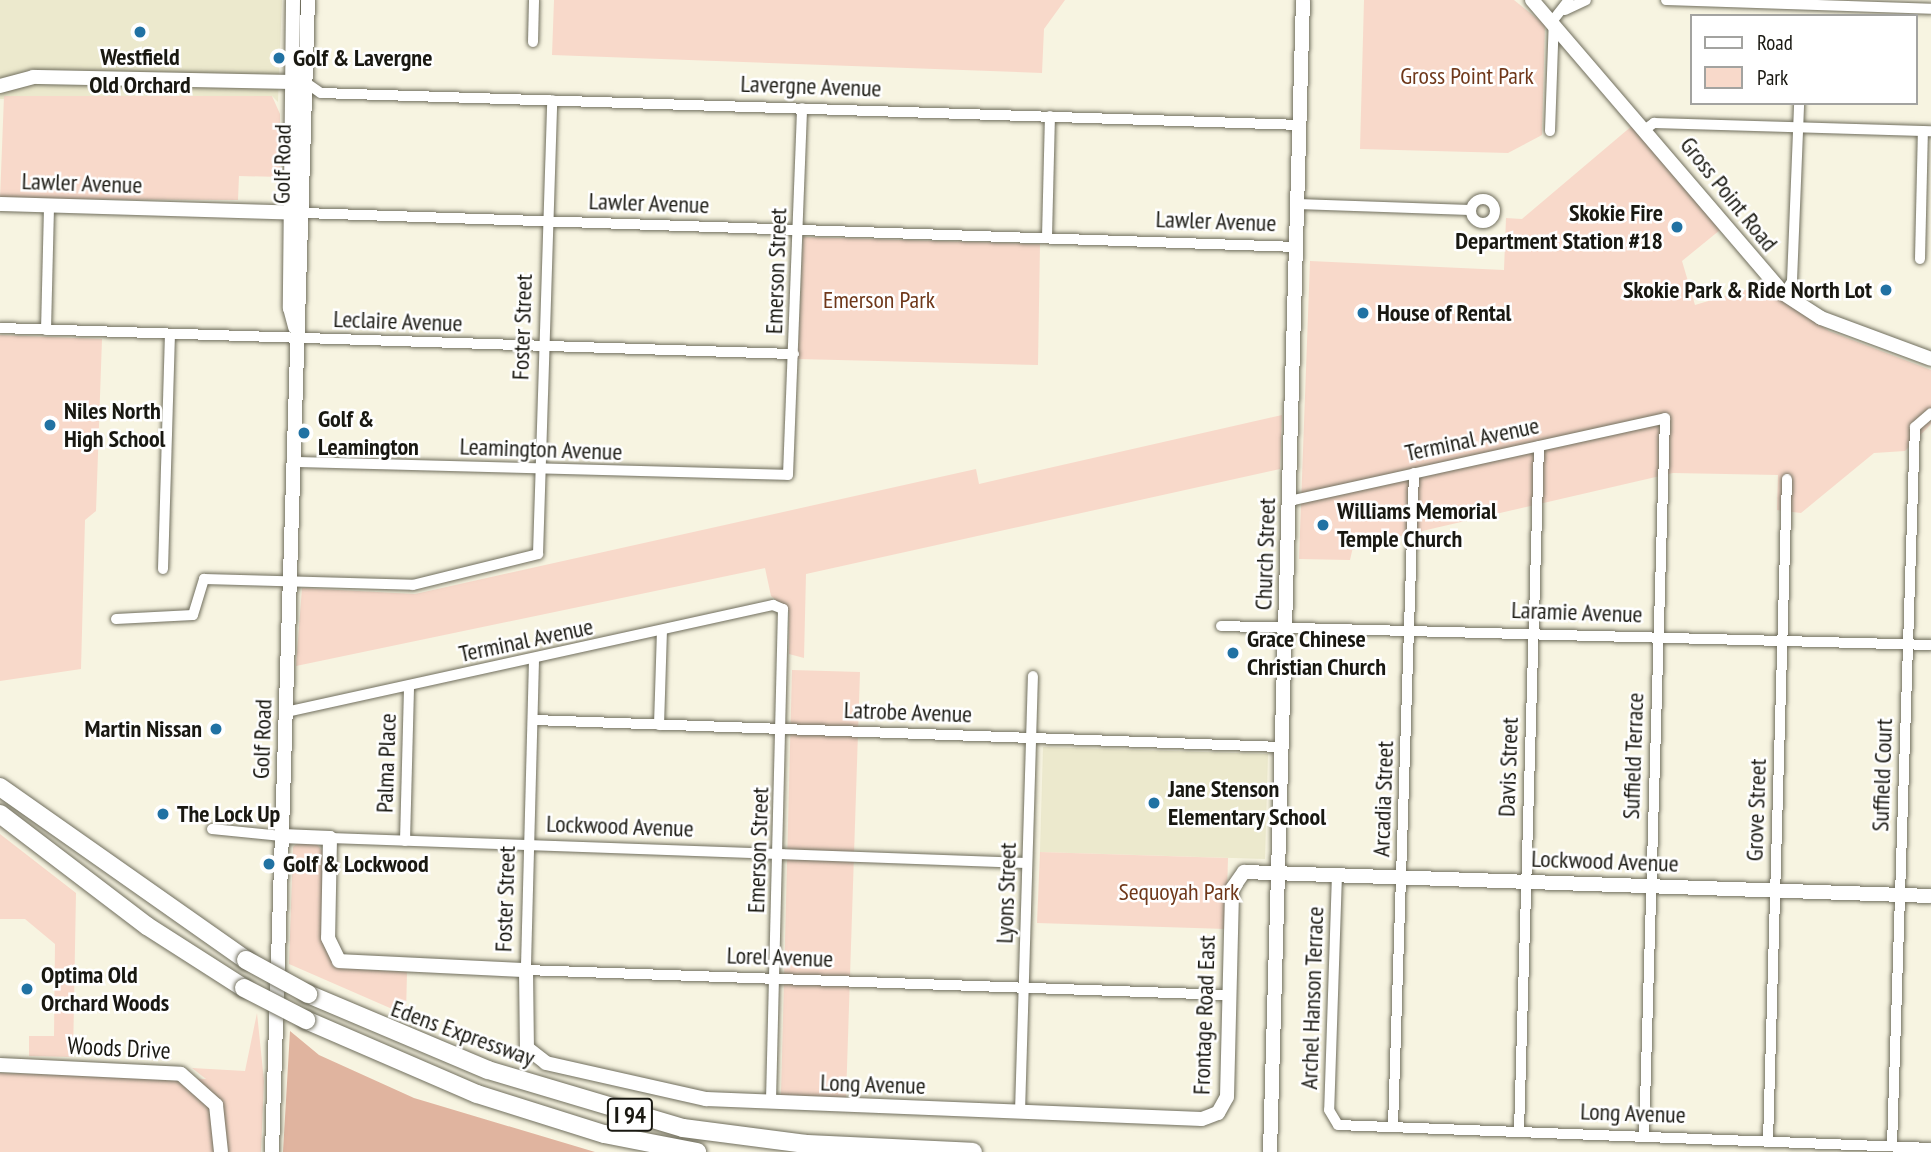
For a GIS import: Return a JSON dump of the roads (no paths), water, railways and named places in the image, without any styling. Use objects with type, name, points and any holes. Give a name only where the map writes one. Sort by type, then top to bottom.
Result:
[{"type":"highway","name":"Edens Expressway","points":[[6,792],[246,960],[308,994],[488,1070],[683,1128],[806,1144],[973,1152]]},
{"type":"highway","name":"Edens Expressway","points":[[0,814],[146,926],[244,988],[306,1020],[477,1094],[604,1134],[697,1152]]},
{"type":"street","name":"Golf Road","points":[[272,1152],[295,333],[302,307],[290,82],[292,0]]},
{"type":"street","name":"Golf Road","points":[[297,213],[305,106],[308,0]]},
{"type":"street","points":[[533,43],[534,0]]},
{"type":"street","name":"Church Street","points":[[1270,1152],[1303,0]]},
{"type":"street","name":"Gross Point Road","points":[[1532,0],[1553,19],[1647,128],[1784,294],[1821,318],[1931,359]]},
{"type":"street","points":[[1550,131],[1553,19],[1568,0]]},
{"type":"street","points":[[1553,19],[1586,0]]},
{"type":"street","points":[[1666,0],[1803,7],[1931,9]]},
{"type":"street","points":[[0,86],[33,76],[305,82],[321,93],[305,106]]},
{"type":"street","name":"Lavergne Avenue","points":[[321,93],[1300,125]]},
{"type":"street","name":"Foster Street","points":[[290,581],[413,585],[538,554],[552,100]]},
{"type":"street","points":[[1784,294],[1792,288],[1799,105]]},
{"type":"street","name":"Emerson Street","points":[[788,475],[802,108]]},
{"type":"street","points":[[1046,237],[1050,117]]},
{"type":"street","points":[[1647,128],[1654,122],[1927,131],[1920,259]]},
{"type":"street","name":"Lawler Avenue","points":[[0,204],[1296,247]]},
{"type":"street","name":"Lawler Avenue","points":[[1297,204],[1471,210]]},
{"type":"street","points":[[47,330],[48,205]]},
{"type":"street","name":"Leclaire Avenue","points":[[0,328],[170,334],[295,333],[545,347],[794,354]]},
{"type":"street","points":[[163,569],[170,334]]},
{"type":"street","name":"Suffield Court","points":[[1892,1146],[1915,427],[1931,413]]},
{"type":"street","name":"Terminal Avenue","points":[[1289,501],[1664,418]]},
{"type":"street","name":"Suffield Terrace","points":[[1644,1136],[1664,418]]},
{"type":"street","name":"Davis Street","points":[[1519,1132],[1539,446]]},
{"type":"street","name":"Leamington Avenue","points":[[293,462],[788,475]]},
{"type":"street","name":"Arcadia Street","points":[[1393,1126],[1414,473]]},
{"type":"street","name":"Grove Street","points":[[1768,1142],[1787,480]]},
{"type":"street","points":[[116,619],[193,615],[204,579],[290,581]]},
{"type":"street","name":"Emerson Street","points":[[771,1103],[787,619],[773,605]]},
{"type":"street","name":"Terminal Avenue","points":[[286,712],[662,632],[773,605]]},
{"type":"street","name":"Laramie Avenue","points":[[1222,626],[1409,627],[1931,645]]},
{"type":"street","points":[[659,724],[662,632]]},
{"type":"street","name":"Foster Street","points":[[531,1054],[524,1032],[534,660]]},
{"type":"street","name":"Lyons Street","points":[[1020,1112],[1033,676]]},
{"type":"street","name":"Palma Place","points":[[405,841],[409,687]]},
{"type":"street","name":"Latrobe Avenue","points":[[534,720],[1282,747]]},
{"type":"street","name":"Lockwood Avenue","points":[[212,829],[282,836],[1027,863]]},
{"type":"street","name":"Lorel Avenue","points":[[330,838],[332,956],[347,964],[1229,995]]},
{"type":"street","name":"Frontage Road East","points":[[1218,1113],[1227,1097],[1235,881],[1244,872],[1278,872]]},
{"type":"street","name":"Lockwood Avenue","points":[[1278,872],[1931,896]]},
{"type":"street","name":"Archel Hanson Terrace","points":[[1334,1121],[1337,874]]},
{"type":"street","name":"Long Avenue","points":[[531,1054],[571,1070],[706,1099],[1202,1119],[1218,1113]]},
{"type":"street","name":"Woods Drive","points":[[0,1065],[181,1074],[216,1105],[221,1152]]},
{"type":"street","name":"Long Avenue","points":[[1334,1121],[1519,1132],[1931,1147]]},
{"type":"place","name":"Westfield Old Orchard","points":[[140,32]]},
{"type":"place","name":"Golf & Lavergne","points":[[279,58]]},
{"type":"place","name":"Skokie Fire Department Station #18","points":[[1677,227]]},
{"type":"place","name":"Skokie Park & Ride North Lot","points":[[1886,290]]},
{"type":"place","name":"House of Rental","points":[[1363,313]]},
{"type":"place","name":"Niles North High School","points":[[50,425]]},
{"type":"place","name":"Golf & Leamington","points":[[304,433]]},
{"type":"place","name":"Williams Memorial Temple Church","points":[[1323,525]]},
{"type":"place","name":"Grace Chinese Christian Church","points":[[1233,653]]},
{"type":"place","name":"Martin Nissan","points":[[216,729]]},
{"type":"place","name":"Jane Stenson Elementary School","points":[[1154,803]]},
{"type":"place","name":"The Lock Up","points":[[163,814]]},
{"type":"place","name":"Golf & Lockwood","points":[[269,864]]},
{"type":"place","name":"Optima Old Orchard Woods","points":[[27,989]]},
{"type":"park label","name":"Gross Point Park","points":[[1467,76]]},
{"type":"park label","name":"Emerson Park","points":[[879,300]]},
{"type":"park label","name":"Sequoyah Park","points":[[1179,892]]}]
